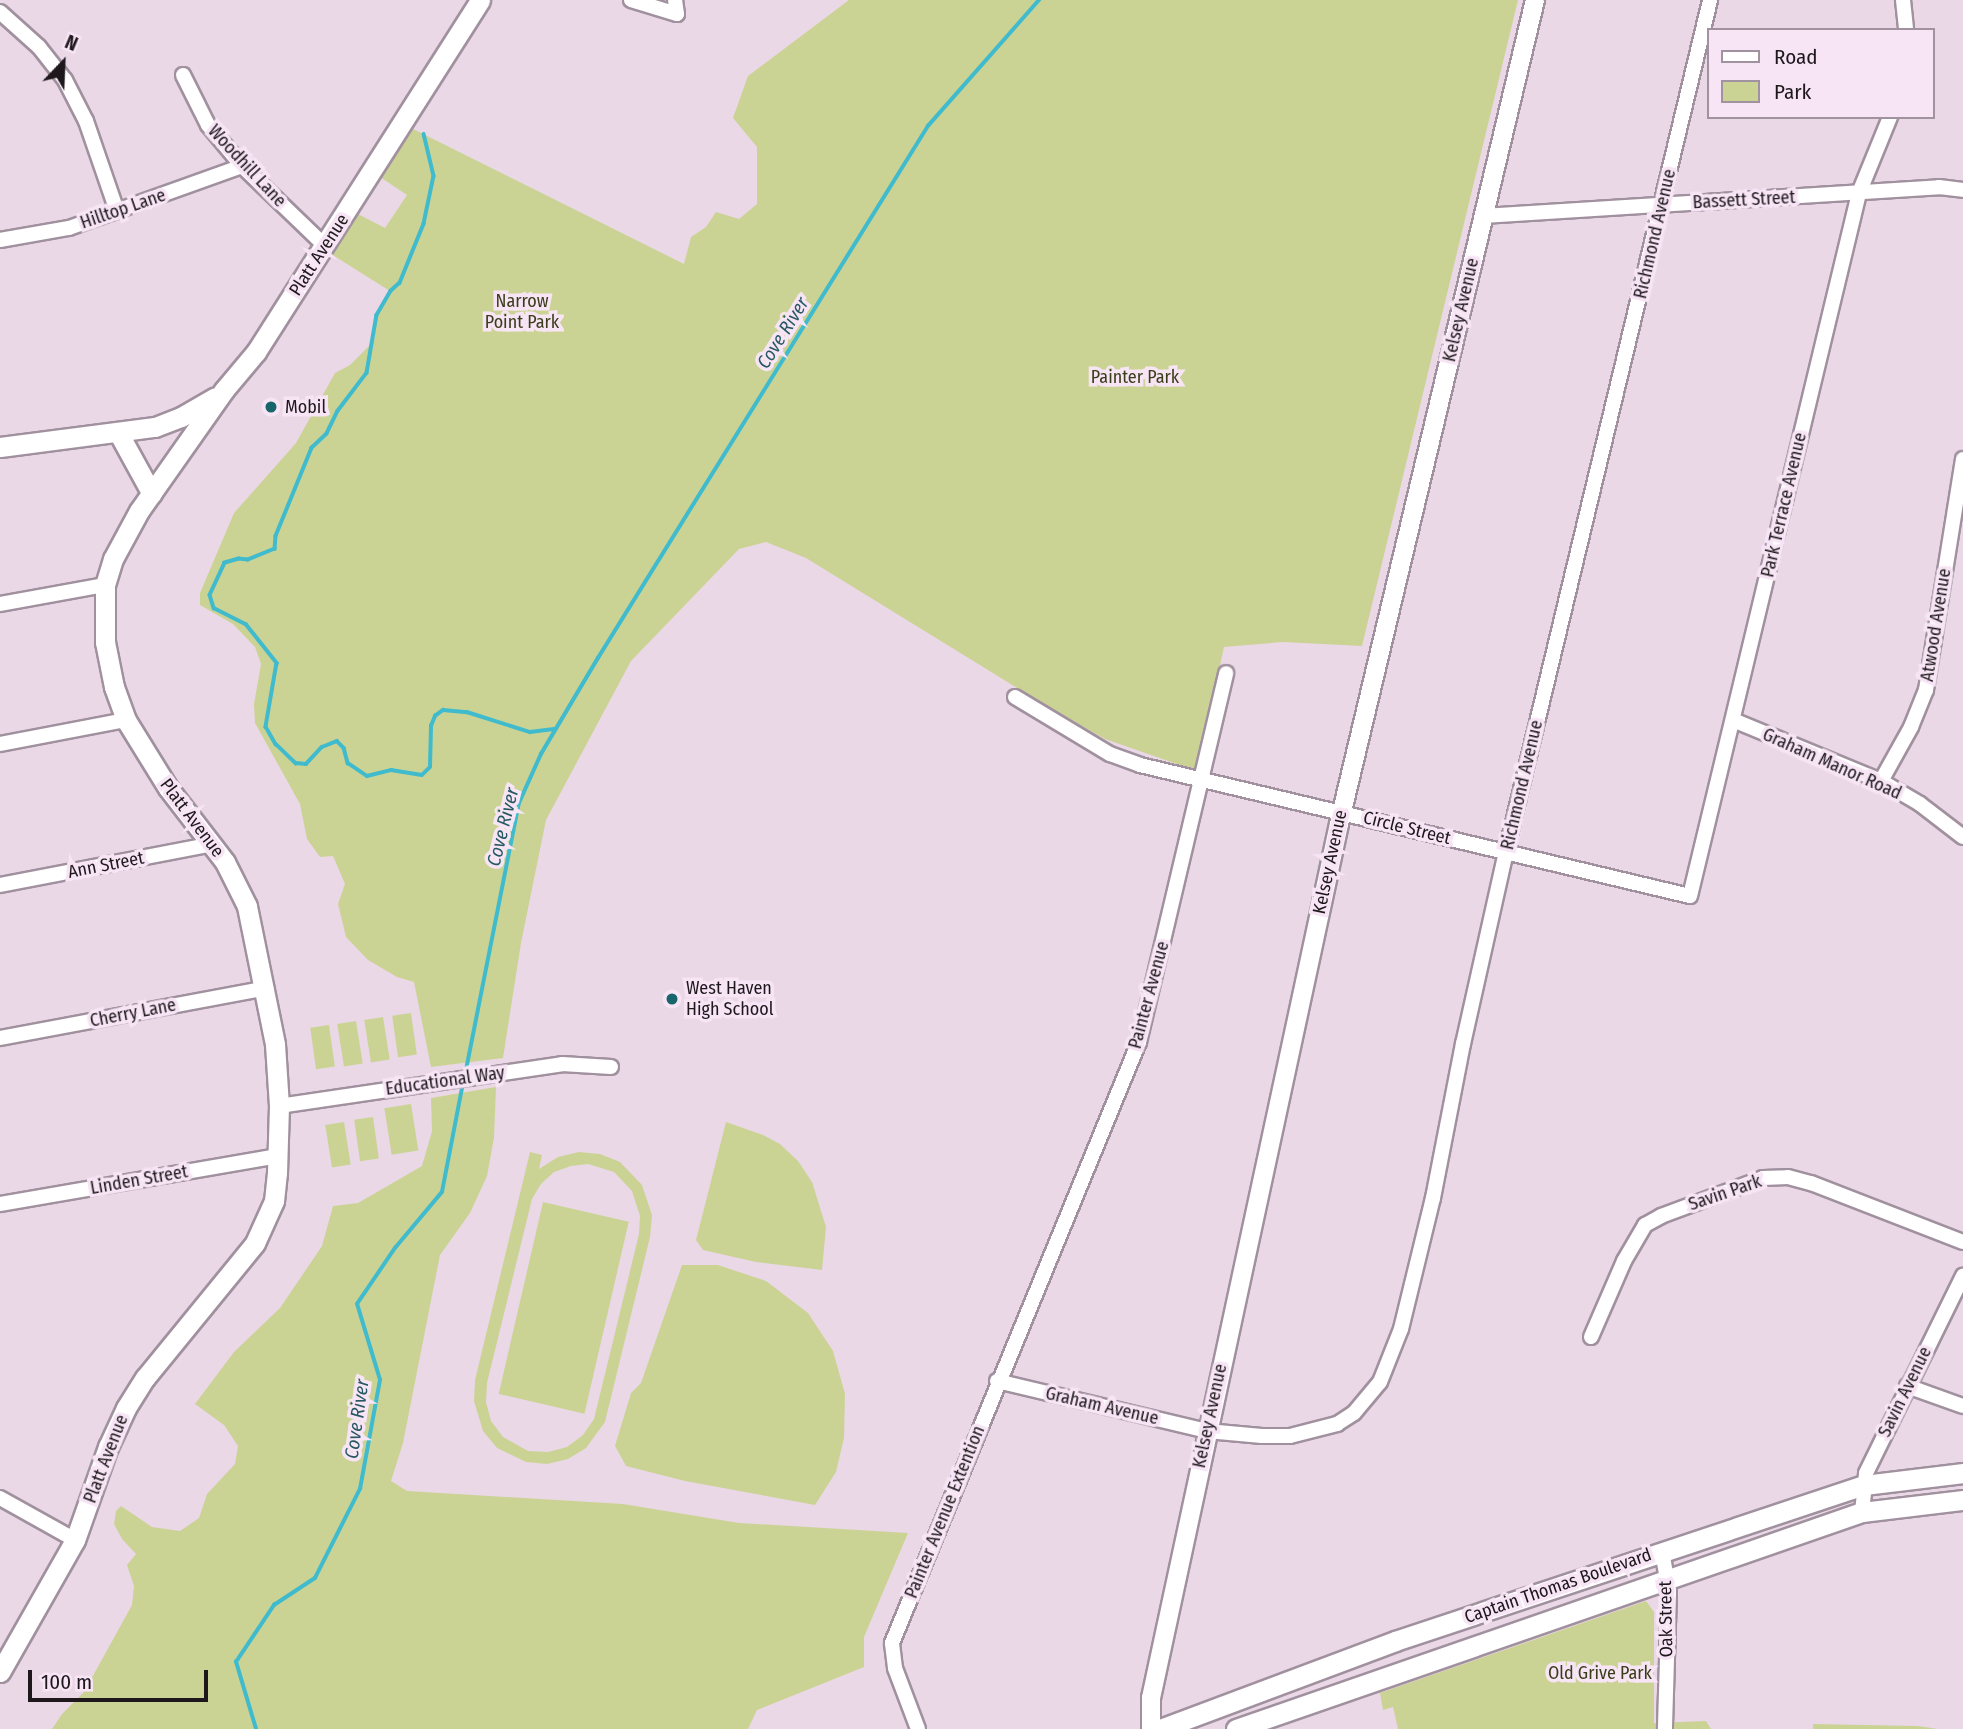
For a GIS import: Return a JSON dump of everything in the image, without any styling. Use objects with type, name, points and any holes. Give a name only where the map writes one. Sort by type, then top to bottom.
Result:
[{"type":"main road","name":"Platt Avenue","points":[[2,1666],[75,1540],[108,1447],[133,1395],[255,1243],[274,1201],[279,1106],[275,1044],[266,988],[247,906],[225,862],[149,761],[125,720],[114,687],[105,642],[105,585],[124,536],[224,390],[256,352],[480,0]]},
{"type":"main road","points":[[0,447],[119,434],[177,419],[224,390]]},
{"type":"main road","points":[[119,434],[152,494]]},
{"type":"main road","name":"Captain Thomas Boulevard","points":[[1160,1729],[1395,1641],[1864,1485],[1963,1472]]},
{"type":"main road","name":"Captain Thomas Boulevard","points":[[1236,1729],[1667,1577],[1862,1512],[1963,1500]]},
{"type":"street","points":[[631,0],[677,14],[675,0]]},
{"type":"street","name":"Kelsey Avenue","points":[[1151,1729],[1150,1698],[1341,812],[1535,0]]},
{"type":"street","name":"Richmond Avenue","points":[[1207,1431],[1262,1436],[1315,1430],[1336,1424],[1354,1413],[1380,1382],[1401,1329],[1433,1198],[1463,1044],[1506,852],[1710,0]]},
{"type":"street","points":[[1903,0],[1906,28]]},
{"type":"street","points":[[0,12],[39,47],[65,80],[86,121],[117,211]]},
{"type":"street","name":"Woodhill Lane","points":[[183,75],[208,125],[242,166],[325,246]]},
{"type":"street","name":"Park Terrace Avenue","points":[[1690,896],[1859,193],[1889,119]]},
{"type":"street","name":"Hilltop Lane","points":[[0,240],[69,228],[242,166]]},
{"type":"street","name":"Bassett Street","points":[[1483,216],[1939,187],[1963,190]]},
{"type":"street","name":"Atwood Avenue","points":[[1881,781],[1911,727],[1926,690],[1963,459]]},
{"type":"street","points":[[0,604],[105,585]]},
{"type":"street","name":"Painter Avenue","points":[[997,1381],[1139,1042],[1226,673]]},
{"type":"street","name":"Circle Street","points":[[1015,696],[1110,754],[1140,765],[1690,896]]},
{"type":"street","points":[[0,744],[125,720]]},
{"type":"street","name":"Graham Manor Road","points":[[1733,720],[1881,781],[1920,804],[1963,837]]},
{"type":"street","name":"Ann Street","points":[[0,885],[212,844]]},
{"type":"street","name":"Cherry Lane","points":[[0,1038],[266,988]]},
{"type":"street","name":"Educational Way","points":[[279,1106],[562,1064],[611,1067]]},
{"type":"street","name":"Linden Street","points":[[0,1204],[277,1156]]},
{"type":"street","name":"Savin Park","points":[[1591,1337],[1624,1261],[1645,1225],[1661,1216],[1763,1178],[1788,1177],[1811,1182],[1963,1242]]},
{"type":"street","name":"Savin Avenue","points":[[1862,1512],[1866,1474],[1963,1276]]},
{"type":"street","name":"Graham Avenue","points":[[997,1381],[1207,1431]]},
{"type":"street","name":"Painter Avenue Extention","points":[[918,1729],[895,1668],[892,1643],[997,1381]]},
{"type":"street","points":[[1907,1386],[1963,1406]]},
{"type":"street","points":[[0,1498],[75,1540]]},
{"type":"street","name":"Oak Street","points":[[1662,1551],[1667,1577],[1665,1729]]},
{"type":"green space","points":[[849,0],[1518,0],[1362,646],[1283,642],[1224,647],[1197,771],[1105,739],[806,558],[766,542],[739,549],[631,661],[546,820],[521,943],[503,1058],[431,1067],[414,982],[397,977],[368,960],[346,937],[338,904],[345,884],[333,856],[320,857],[307,839],[300,804],[255,723],[254,704],[261,664],[255,647],[233,624],[200,605],[200,593],[234,513],[296,443],[335,373],[350,365],[374,341],[377,315],[390,291],[331,254],[356,213],[385,228],[407,195],[380,177],[409,127],[684,264],[691,237],[706,227],[716,212],[739,219],[757,204],[757,147],[733,118],[748,76]]},
{"type":"green space","points":[[411,1013],[417,1055],[398,1057],[392,1016]]},
{"type":"green space","points":[[383,1017],[390,1059],[371,1062],[364,1020]]},
{"type":"green space","points":[[356,1021],[363,1063],[344,1066],[337,1024]]},
{"type":"green space","points":[[329,1025],[335,1067],[316,1069],[310,1028]]},
{"type":"green space","points":[[496,1087],[494,1138],[487,1176],[470,1213],[440,1255],[403,1443],[391,1481],[407,1491],[623,1504],[739,1523],[908,1533],[864,1637],[864,1667],[757,1710],[748,1729],[52,1729],[62,1714],[84,1692],[132,1605],[134,1586],[127,1565],[136,1554],[122,1539],[114,1524],[116,1511],[121,1506],[152,1527],[180,1531],[199,1518],[207,1494],[235,1464],[238,1446],[224,1425],[195,1404],[234,1352],[280,1308],[322,1246],[333,1206],[358,1203],[422,1166],[432,1131],[431,1098]]},
{"type":"green space","points":[[411,1104],[418,1150],[392,1155],[384,1108]]},
{"type":"green space","points":[[373,1117],[379,1159],[360,1161],[354,1120]]},
{"type":"green space","points":[[344,1122],[351,1164],[332,1167],[325,1125]]},
{"type":"green space","points":[[726,1122],[780,1144],[798,1161],[812,1182],[826,1227],[822,1270],[756,1262],[703,1250],[696,1240]]},
{"type":"green space","points":[[530,1152],[542,1155],[539,1169],[558,1157],[579,1152],[600,1154],[620,1162],[642,1185],[652,1215],[650,1237],[605,1422],[586,1448],[568,1459],[547,1464],[526,1462],[497,1448],[483,1431],[474,1401],[475,1380]],"holes":[[[588,1164],[614,1172],[632,1191],[640,1216],[639,1234],[594,1419],[583,1435],[567,1447],[548,1452],[528,1451],[503,1437],[491,1421],[486,1402],[487,1383],[532,1199],[541,1184],[554,1172],[571,1166]]]},
{"type":"green space","points":[[543,1202],[629,1222],[584,1414],[499,1394]]},
{"type":"green space","points":[[682,1265],[718,1265],[766,1281],[808,1313],[833,1351],[845,1394],[844,1438],[836,1472],[815,1505],[685,1481],[626,1466],[615,1446],[631,1393],[641,1383]]},
{"type":"green space","name":"Old Grive Park","points":[[1646,1601],[1654,1612],[1654,1723],[1706,1721],[1711,1729],[1398,1729],[1393,1707],[1383,1710],[1380,1693]]},
{"type":"green space","points":[[1813,1724],[1918,1726],[1938,1729],[1813,1729]]},
{"type":"waterway","name":"Cove River","points":[[465,1075],[519,803],[541,754],[928,126],[1039,0]]},
{"type":"waterway","points":[[424,134],[434,176],[424,224],[400,283],[391,291],[377,315],[367,373],[338,411],[327,434],[312,448],[276,536],[275,549],[248,560],[239,559],[225,563],[210,595],[214,608],[246,624],[277,663],[266,727],[276,744],[296,763],[306,764],[322,747],[337,741],[344,748],[348,763],[367,776],[391,770],[422,775],[430,767],[431,726],[435,716],[443,710],[467,712],[530,732],[556,729]]},
{"type":"waterway","name":"Cove River","points":[[256,1729],[236,1662],[274,1605],[315,1578],[360,1489],[380,1380],[357,1304],[395,1248],[442,1192],[463,1083]]},
{"type":"place","name":"Mobil","points":[[271,407]]},
{"type":"place","name":"West Haven High School","points":[[672,999]]},
{"type":"park label","name":"Narrow Point Park","points":[[522,312]]},
{"type":"park label","name":"Painter Park","points":[[1135,377]]}]
